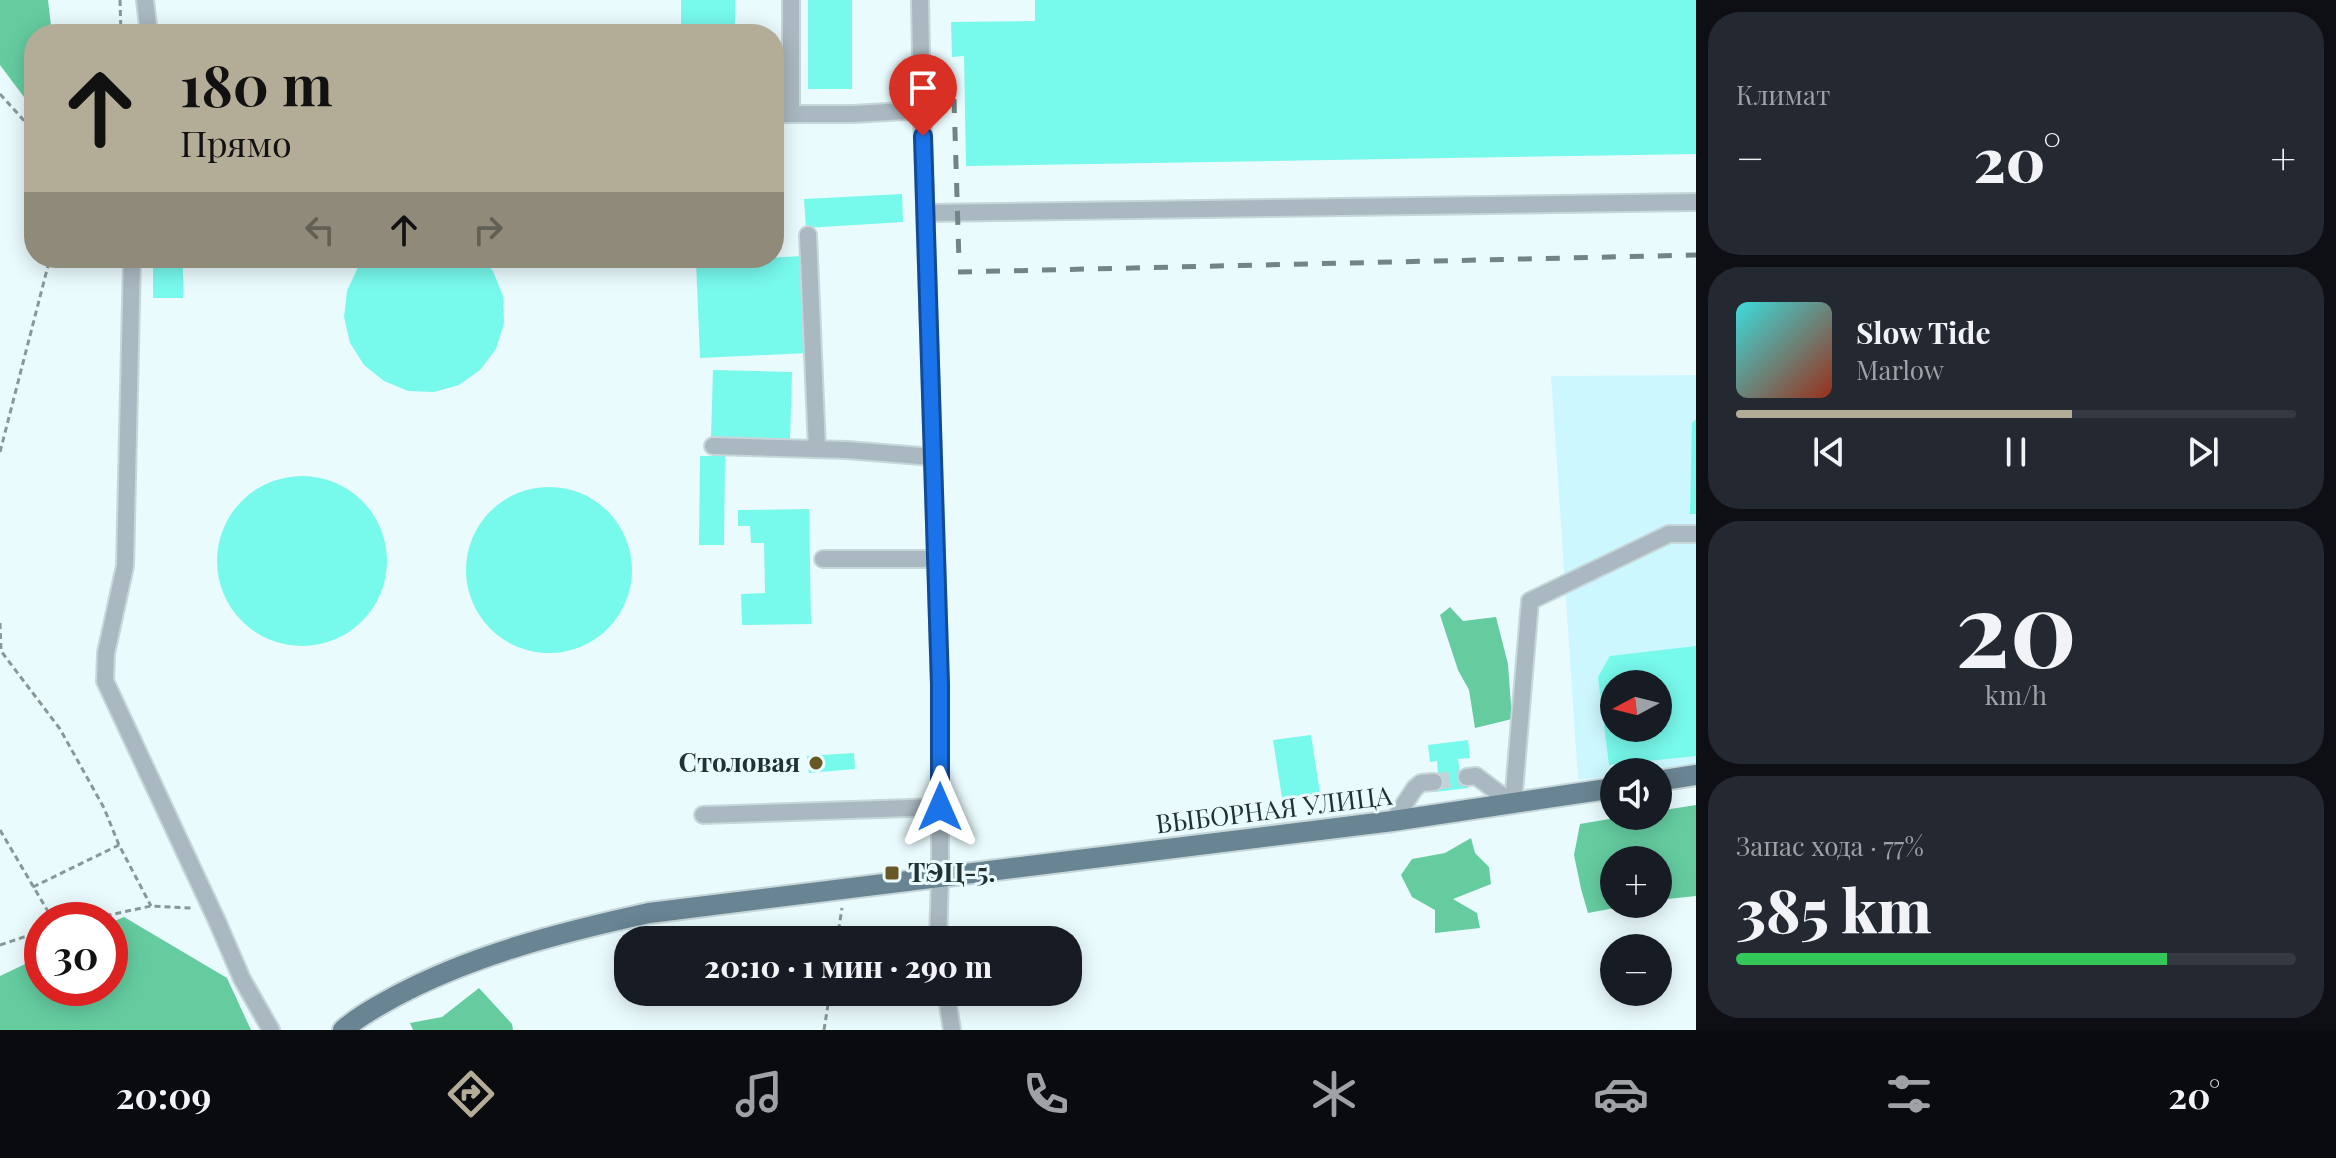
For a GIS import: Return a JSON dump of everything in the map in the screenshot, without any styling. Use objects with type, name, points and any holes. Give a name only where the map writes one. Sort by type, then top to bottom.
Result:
[{"type":"main road","points":[[1672,779],[1696,775]]},
{"type":"main road","name":"ВЫБОРНАЯ УЛИЦА","points":[[343,1030],[357,1018],[409,989],[461,966],[585,927],[649,913],[1393,821],[1600,790]]},
{"type":"street","points":[[145,0],[148,24]]},
{"type":"street","points":[[784,89],[791,0]]},
{"type":"street","points":[[920,0],[940,685],[938,926]]},
{"type":"street","points":[[784,114],[922,110]]},
{"type":"street","points":[[925,213],[1696,202]]},
{"type":"street","points":[[808,235],[817,449]]},
{"type":"street","points":[[132,268],[125,566],[106,653],[105,681],[242,979],[271,1030]]},
{"type":"street","points":[[713,446],[933,457]]},
{"type":"street","points":[[1513,804],[1530,601],[1669,534],[1696,534]]},
{"type":"street","points":[[823,559],[936,559]]},
{"type":"street","points":[[1467,777],[1476,776],[1513,804]]},
{"type":"street","points":[[1393,821],[1415,788],[1421,783],[1434,782]]},
{"type":"street","points":[[703,815],[940,807]]},
{"type":"street","points":[[948,1006],[952,1030]]},
{"type":"path","points":[[120,0],[121,24]]},
{"type":"path","points":[[0,94],[24,121]]},
{"type":"path","points":[[0,452],[47,268]]},
{"type":"path","points":[[0,623],[1,650],[60,729],[104,808],[119,845],[151,906]]},
{"type":"path","points":[[0,830],[42,902]]},
{"type":"path","points":[[33,887],[119,845]]},
{"type":"path","points":[[839,926],[845,888]]},
{"type":"path","points":[[128,911],[151,906],[212,909]]},
{"type":"path","points":[[0,945],[24,937]]},
{"type":"path","points":[[824,1030],[828,1006]]},
{"type":"shaded area","points":[[1696,375],[1696,766],[1672,769],[1672,758],[1600,758],[1600,778],[1578,780],[1551,376]]},
{"type":"green space","points":[[0,0],[48,0],[51,24],[24,24],[24,97],[0,65]]},
{"type":"green space","points":[[1450,607],[1463,621],[1496,617],[1508,664],[1512,719],[1475,728],[1469,690],[1458,670],[1440,615]]},
{"type":"green space","points":[[1696,805],[1696,896],[1672,899],[1672,846],[1600,846],[1600,911],[1588,913],[1574,855],[1580,824],[1600,821],[1600,830],[1672,830],[1672,809]]},
{"type":"green space","points":[[1471,838],[1475,853],[1489,867],[1491,884],[1453,899],[1477,913],[1480,928],[1435,933],[1435,910],[1412,897],[1401,875],[1412,859],[1445,853]]},
{"type":"green space","points":[[128,919],[227,978],[251,1030],[0,1030],[0,976],[24,965],[24,1006],[128,1006]]},
{"type":"green space","points":[[479,988],[512,1024],[513,1030],[413,1030],[410,1023],[442,1017]]},
{"type":"building","points":[[681,0],[735,0],[735,24],[681,24]]},
{"type":"building","points":[[808,0],[852,0],[852,89],[808,89]]},
{"type":"building","points":[[1035,0],[1696,0],[1696,154],[966,166],[964,56],[952,57],[951,22],[1035,21]]},
{"type":"building","points":[[902,194],[903,222],[806,228],[804,199]]},
{"type":"building","points":[[803,256],[808,353],[700,358],[696,268],[784,268],[784,257]]},
{"type":"building","points":[[153,268],[183,268],[183,298],[153,298]]},
{"type":"building","points":[[358,268],[490,268],[503,296],[504,323],[496,349],[480,370],[459,385],[434,392],[408,391],[384,381],[364,365],[350,343],[344,317],[347,291]]},
{"type":"building","points":[[713,370],[792,372],[790,439],[711,437]]},
{"type":"building","points":[[1696,419],[1696,514],[1690,514],[1692,423]]},
{"type":"building","points":[[700,456],[725,456],[724,545],[699,545]]},
{"type":"building","points":[[302,476],[334,483],[362,501],[380,529],[387,561],[380,593],[362,621],[334,639],[302,646],[270,639],[242,621],[224,593],[217,561],[224,529],[242,501],[270,483]]},
{"type":"building","points":[[549,487],[581,493],[608,511],[626,538],[632,570],[626,602],[608,629],[581,647],[549,653],[517,647],[490,629],[472,602],[466,570],[472,538],[490,511],[517,493]]},
{"type":"building","points":[[809,509],[811,624],[742,625],[741,594],[765,593],[764,543],[751,543],[750,526],[738,526],[738,510]]},
{"type":"building","points":[[1696,646],[1696,756],[1608,758],[1606,742],[1672,742],[1672,670],[1602,670],[1610,656]]},
{"type":"building","points":[[1311,735],[1320,793],[1282,798],[1273,740]]},
{"type":"building","points":[[1468,740],[1470,758],[1458,759],[1460,772],[1466,771],[1468,788],[1435,792],[1433,775],[1438,774],[1437,761],[1430,762],[1428,745]]},
{"type":"building","points":[[854,753],[855,769],[809,773],[807,756]]},
{"type":"tunnel","points":[[1434,782],[1467,777]]},
{"type":"railway","points":[[954,99],[959,262]]},
{"type":"railway","points":[[958,272],[1696,255]]},
{"type":"place","name":"Столовая","points":[[816,763]]},
{"type":"place","name":"ТЭЦ-5.","points":[[892,873]]},
{"type":"route","points":[[923,136],[940,685],[940,807]]}]
